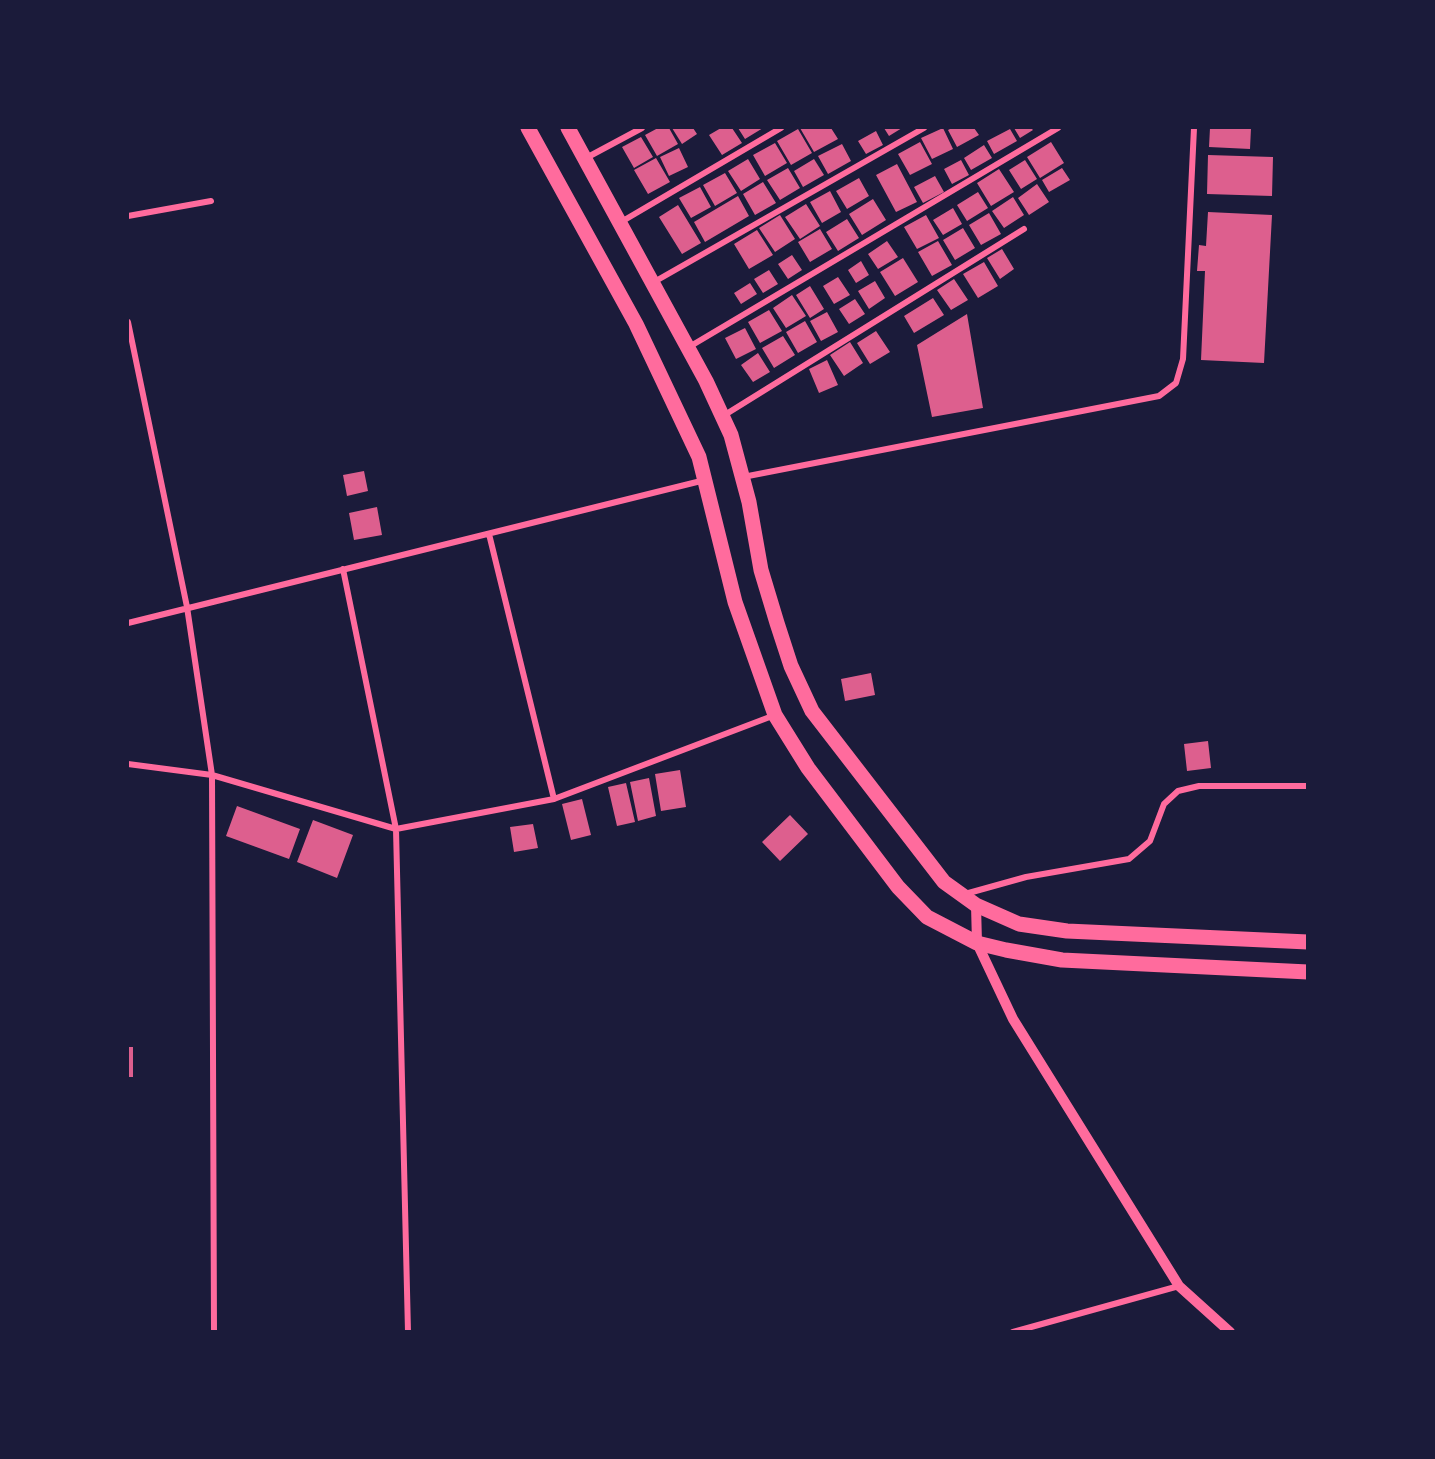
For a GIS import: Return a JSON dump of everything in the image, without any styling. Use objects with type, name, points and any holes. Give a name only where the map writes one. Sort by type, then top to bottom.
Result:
[{"type":"main road","points":[[528,128],[646,344],[684,420],[699,457],[735,602],[775,715],[808,768],[898,887],[927,917],[977,943],[1062,960],[1308,972]]},
{"type":"main road","points":[[568,128],[688,347],[732,435],[743,477],[761,570],[791,666],[812,711],[944,882],[976,905],[1019,924],[1067,931],[1308,942]]},
{"type":"street","points":[[585,158],[642,128]]},
{"type":"street","points":[[621,223],[781,128]]},
{"type":"street","points":[[653,282],[924,128]]},
{"type":"street","points":[[688,347],[1058,128]]},
{"type":"street","points":[[743,477],[1159,396],[1176,383],[1183,360],[1194,128]]},
{"type":"street","points":[[128,216],[211,201]]},
{"type":"street","points":[[723,416],[1024,229]]},
{"type":"street","points":[[128,322],[187,607],[212,775],[214,1332]]},
{"type":"street","points":[[128,623],[705,480]]},
{"type":"street","points":[[489,534],[554,799]]},
{"type":"street","points":[[343,569],[396,829],[408,1332]]},
{"type":"street","points":[[128,764],[212,775],[396,829],[554,799],[775,715]]},
{"type":"street","points":[[962,896],[1026,877],[1129,859],[1150,841],[1164,804],[1178,791],[1199,786],[1308,786]]},
{"type":"street","points":[[976,905],[977,943],[1013,1019],[1179,1286],[1230,1332]]},
{"type":"street","points":[[1013,1332],[1179,1286]]},
{"type":"building","points":[[658,128],[669,128],[678,144],[657,156],[645,135]]},
{"type":"building","points":[[672,128],[693,128],[697,134],[682,144]]},
{"type":"building","points":[[721,128],[732,128],[742,143],[722,155],[709,135]]},
{"type":"building","points":[[738,128],[763,128],[745,139]]},
{"type":"building","points":[[800,128],[831,128],[838,139],[814,152]]},
{"type":"building","points":[[884,128],[902,128],[889,136]]},
{"type":"building","points":[[943,128],[953,149],[932,159],[921,138]]},
{"type":"building","points":[[974,128],[979,135],[957,147],[948,130]]},
{"type":"building","points":[[1014,128],[1031,128],[1033,130],[1020,138]]},
{"type":"building","points":[[1210,128],[1251,128],[1250,149],[1209,147]]},
{"type":"building","points":[[798,129],[812,153],[791,165],[777,141]]},
{"type":"building","points":[[1010,129],[1017,141],[994,154],[987,141]]},
{"type":"building","points":[[876,131],[883,145],[866,154],[858,141]]},
{"type":"building","points":[[641,137],[653,157],[634,168],[622,147]]},
{"type":"building","points":[[920,142],[932,164],[910,175],[898,154]]},
{"type":"building","points":[[1051,142],[1064,163],[1040,178],[1027,157]]},
{"type":"building","points":[[775,143],[787,163],[765,176],[753,155]]},
{"type":"building","points":[[842,144],[851,161],[828,174],[818,156]]},
{"type":"building","points":[[984,145],[992,158],[971,170],[964,158]]},
{"type":"building","points":[[679,148],[688,167],[669,176],[660,157]]},
{"type":"building","points":[[1208,155],[1273,157],[1272,196],[1207,194]]},
{"type":"building","points":[[656,158],[670,182],[648,194],[634,170]]},
{"type":"building","points":[[748,159],[760,179],[741,191],[728,171]]},
{"type":"building","points":[[814,159],[824,175],[803,187],[794,171]]},
{"type":"building","points":[[961,160],[969,175],[952,184],[944,169]]},
{"type":"building","points":[[1025,160],[1037,179],[1021,189],[1009,170]]},
{"type":"building","points":[[897,164],[917,202],[896,212],[876,175]]},
{"type":"building","points":[[788,168],[800,188],[780,200],[767,180]]},
{"type":"building","points":[[1062,168],[1070,180],[1049,192],[1042,180]]},
{"type":"building","points":[[999,169],[1014,192],[991,206],[977,183]]},
{"type":"building","points":[[725,173],[737,193],[715,206],[703,185]]},
{"type":"building","points":[[935,176],[944,192],[923,203],[914,187]]},
{"type":"building","points":[[859,178],[869,196],[847,209],[836,191]]},
{"type":"building","points":[[763,182],[776,203],[755,215],[743,194]]},
{"type":"building","points":[[1037,184],[1049,202],[1029,215],[1018,198]]},
{"type":"building","points":[[700,187],[711,207],[691,218],[679,198]]},
{"type":"building","points":[[830,191],[841,212],[822,223],[810,202]]},
{"type":"building","points":[[978,192],[988,208],[967,221],[957,205]]},
{"type":"building","points":[[738,196],[749,216],[705,242],[694,222]]},
{"type":"building","points":[[1013,197],[1024,215],[1004,228],[992,211]]},
{"type":"building","points":[[873,199],[886,220],[862,235],[849,214]]},
{"type":"building","points":[[806,204],[820,226],[800,239],[785,217]]},
{"type":"building","points":[[678,205],[701,243],[682,254],[659,217]]},
{"type":"building","points":[[953,208],[962,224],[943,235],[933,220]]},
{"type":"building","points":[[1208,212],[1272,215],[1264,363],[1201,360],[1205,271],[1197,271],[1199,245],[1206,246]]},
{"type":"building","points":[[989,213],[1001,234],[981,245],[969,225]]},
{"type":"building","points":[[780,215],[795,239],[775,252],[759,228]]},
{"type":"building","points":[[926,215],[939,238],[917,249],[904,227]]},
{"type":"building","points":[[847,219],[859,238],[838,251],[826,232]]},
{"type":"building","points":[[963,228],[975,248],[955,260],[943,240]]},
{"type":"building","points":[[820,229],[832,249],[810,262],[798,242]]},
{"type":"building","points":[[757,230],[773,255],[749,269],[734,244]]},
{"type":"building","points":[[887,241],[898,257],[878,269],[868,254]]},
{"type":"building","points":[[938,241],[952,265],[932,276],[918,252]]},
{"type":"building","points":[[1002,249],[1014,269],[1000,279],[987,258]]},
{"type":"building","points":[[792,255],[802,270],[788,279],[778,264]]},
{"type":"building","points":[[903,258],[918,282],[895,296],[880,272]]},
{"type":"building","points":[[861,261],[869,275],[856,283],[848,270]]},
{"type":"building","points":[[984,262],[998,286],[978,298],[963,274]]},
{"type":"building","points":[[769,270],[778,284],[763,293],[754,279]]},
{"type":"building","points":[[838,277],[850,295],[834,304],[823,286]]},
{"type":"building","points":[[954,279],[968,300],[951,310],[937,290]]},
{"type":"building","points":[[875,281],[885,298],[869,309],[858,291]]},
{"type":"building","points":[[750,283],[757,294],[741,304],[734,293]]},
{"type":"building","points":[[810,286],[824,309],[810,318],[796,295]]},
{"type":"building","points":[[792,295],[806,316],[786,328],[773,308]]},
{"type":"building","points":[[933,298],[944,315],[914,333],[904,316]]},
{"type":"building","points":[[855,299],[865,314],[849,324],[839,309]]},
{"type":"building","points":[[769,310],[782,331],[760,343],[748,322]]},
{"type":"building","points":[[827,312],[838,332],[821,341],[810,321]]},
{"type":"building","points":[[967,314],[983,408],[932,417],[917,345]]},
{"type":"building","points":[[805,321],[817,342],[798,353],[786,332]]},
{"type":"building","points":[[745,328],[756,349],[736,359],[725,338]]},
{"type":"building","points":[[876,331],[890,352],[870,364],[857,343]]},
{"type":"building","points":[[783,336],[795,355],[774,368],[762,348]]},
{"type":"building","points":[[850,342],[863,363],[844,376],[830,355]]},
{"type":"building","points":[[758,353],[770,372],[753,382],[741,365]]},
{"type":"building","points":[[827,360],[838,385],[819,393],[809,369]]},
{"type":"building","points":[[364,471],[368,491],[347,496],[343,475]]},
{"type":"building","points":[[377,507],[382,535],[354,540],[349,513]]},
{"type":"building","points":[[871,673],[875,695],[845,701],[841,679]]},
{"type":"building","points":[[1208,741],[1211,768],[1187,771],[1184,744]]},
{"type":"building","points":[[680,770],[686,807],[661,811],[655,774]]},
{"type":"building","points":[[649,778],[656,816],[638,821],[630,782]]},
{"type":"building","points":[[626,783],[635,822],[617,826],[608,787]]},
{"type":"building","points":[[582,799],[591,835],[571,840],[562,804]]},
{"type":"building","points":[[237,806],[300,829],[289,859],[226,836]]},
{"type":"building","points":[[790,815],[808,834],[780,861],[762,842]]},
{"type":"building","points":[[313,820],[353,835],[337,878],[297,862]]},
{"type":"building","points":[[533,824],[538,848],[514,852],[510,827]]},
{"type":"building","points":[[128,1047],[133,1047],[133,1077],[128,1077]]}]
